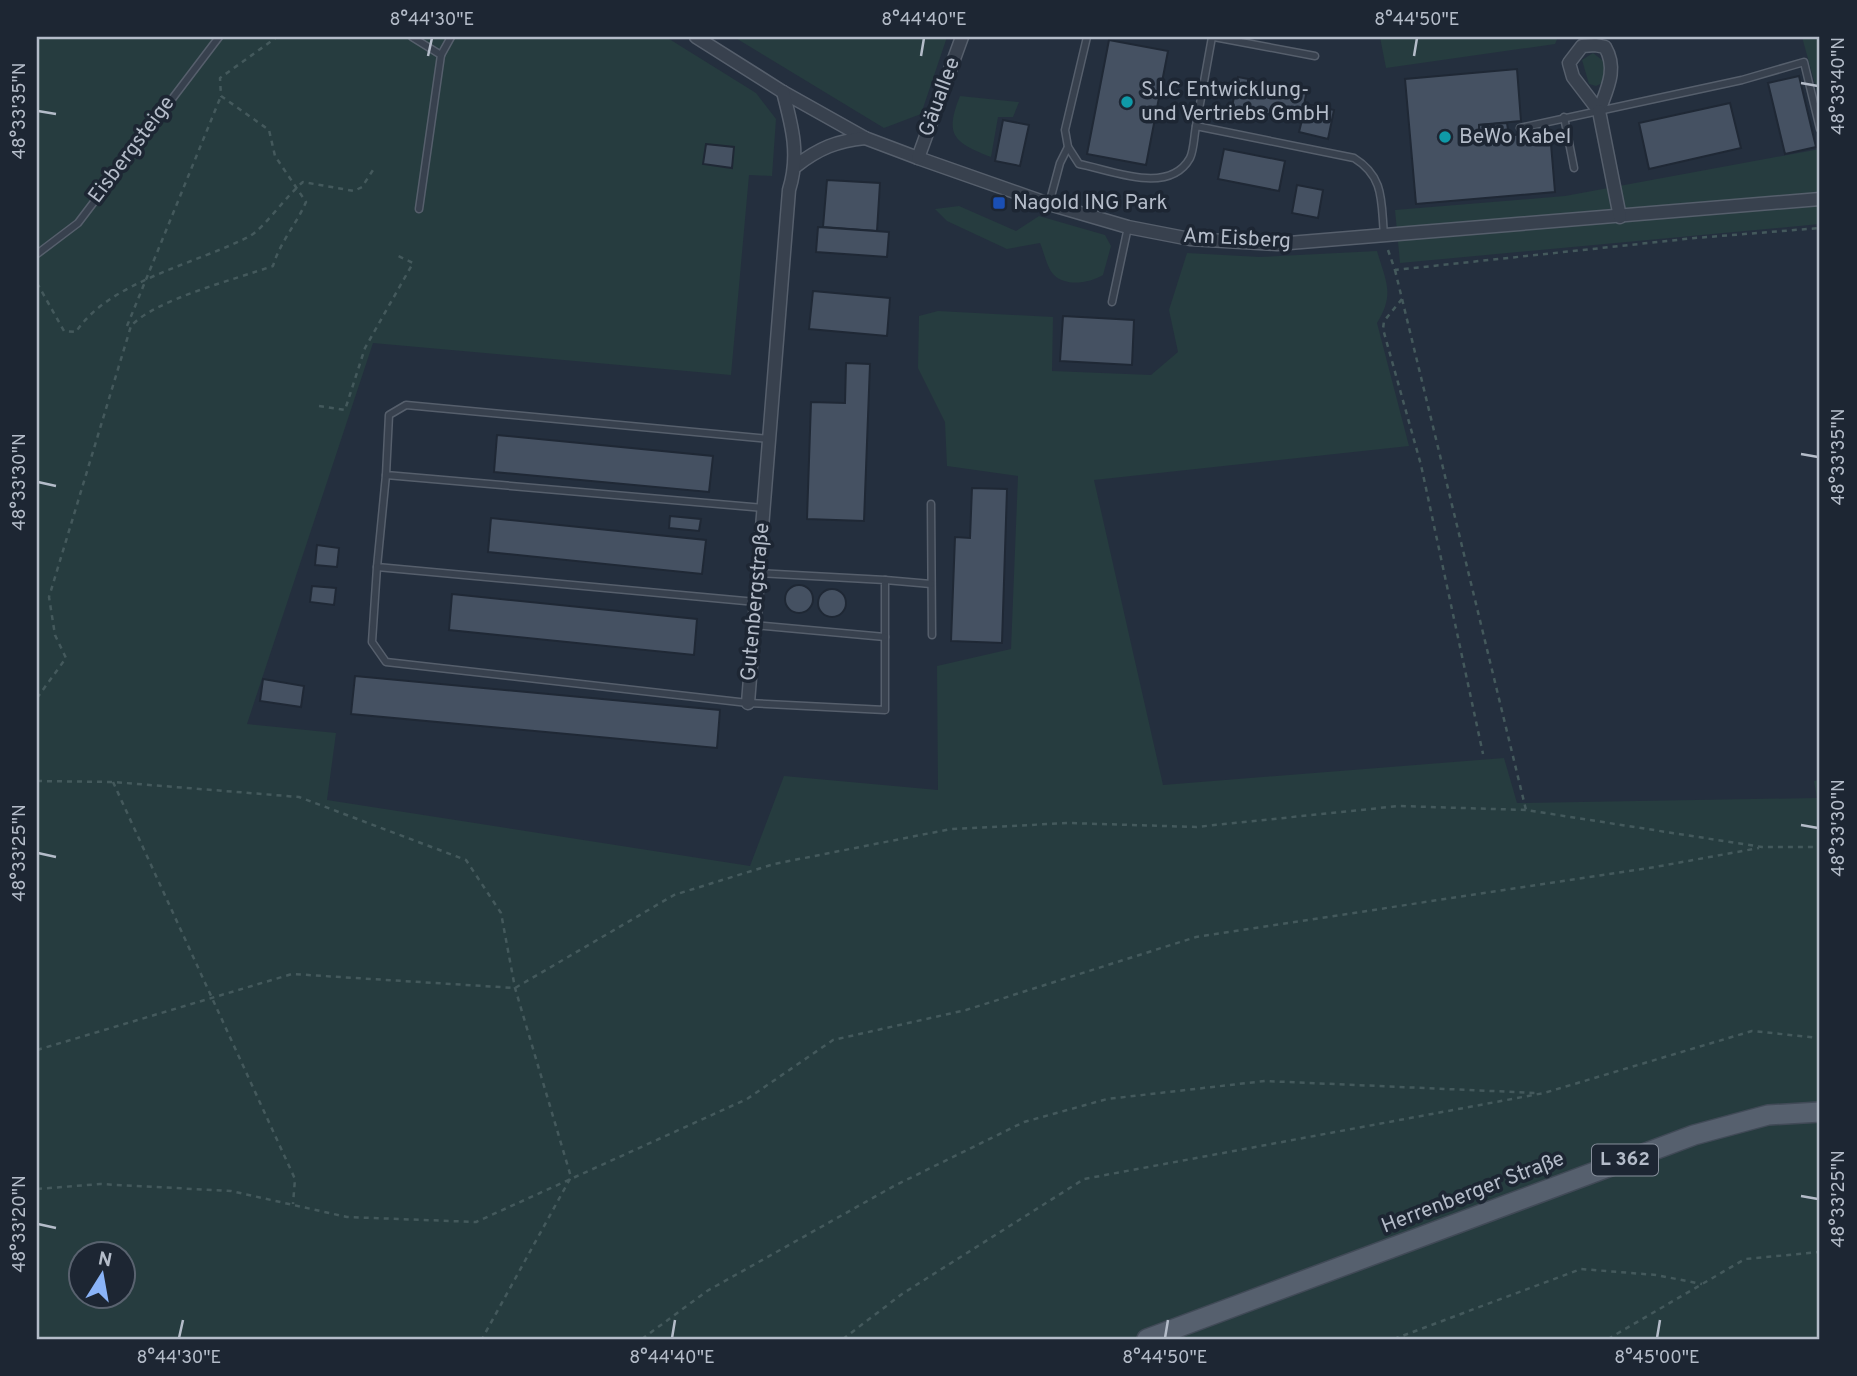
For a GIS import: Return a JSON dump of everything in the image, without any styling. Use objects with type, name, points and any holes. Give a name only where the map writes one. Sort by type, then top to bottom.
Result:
[{"type":"main road","name":"Herrenberger Straße","points":[[1147,1339],[1694,1135],[1768,1115],[1820,1112]]},
{"type":"street","name":"Gäuallee","points":[[918,158],[962,37]]},
{"type":"street","name":"Am Eisberg","points":[[703,39],[783,92],[865,138],[1049,204],[1128,227],[1190,239],[1277,244],[1820,199]]},
{"type":"street","points":[[1599,111],[1612,75],[1612,58],[1605,47],[1582,46],[1569,63],[1573,77],[1599,111],[1620,217]]},
{"type":"street","name":"Gutenbergstraße","points":[[748,703],[789,190],[796,166],[792,128],[783,92]]},
{"type":"street","points":[[796,166],[816,150],[835,142],[865,138]]},
{"type":"lane","name":"Eisbergsteige","points":[[37,254],[78,223],[219,37]]},
{"type":"lane","points":[[412,37],[441,55]]},
{"type":"lane","points":[[419,209],[441,55],[451,37]]},
{"type":"lane","points":[[1087,37],[1065,130],[1068,146],[1079,164],[1157,180],[1175,174],[1190,158],[1213,37],[1315,56]]},
{"type":"lane","points":[[1520,128],[1742,80],[1804,62],[1820,129]]},
{"type":"lane","points":[[1564,117],[1574,168]]},
{"type":"lane","points":[[1196,126],[1354,158],[1369,167],[1379,185],[1384,236]]},
{"type":"lane","points":[[1049,204],[1060,163],[1068,146]]},
{"type":"lane","points":[[1112,302],[1128,227]]},
{"type":"lane","name":"Gutenbergstraße","points":[[748,703],[386,662],[372,642],[389,415],[406,405],[770,440]]},
{"type":"lane","points":[[386,475],[764,508]]},
{"type":"lane","points":[[932,504],[932,635]]},
{"type":"lane","points":[[377,567],[756,602]]},
{"type":"lane","points":[[758,573],[931,584]]},
{"type":"lane","points":[[748,703],[885,710],[885,580]]},
{"type":"lane","points":[[754,625],[885,637]]},
{"type":"path","points":[[127,326],[221,96],[220,78],[277,37]]},
{"type":"path","points":[[37,698],[66,658],[55,635],[49,597],[131,326],[139,317],[170,301],[273,266],[279,246],[295,226],[306,202],[275,156],[269,130],[221,96]]},
{"type":"path","points":[[37,283],[64,331],[76,332],[82,323],[130,287],[252,235],[303,182],[354,191],[362,187],[373,170]]},
{"type":"path","points":[[1395,270],[1695,238],[1820,228]]},
{"type":"path","points":[[1384,236],[1395,270],[1526,810]]},
{"type":"path","points":[[319,406],[345,410],[365,348],[413,263],[396,255]]},
{"type":"path","points":[[1402,299],[1384,321],[1383,329],[1421,465],[1483,754]]},
{"type":"path","points":[[37,781],[113,782],[299,797],[466,860],[501,913],[514,988],[571,1177],[482,1339]]},
{"type":"path","points":[[113,782],[210,999],[295,1179],[293,1205]]},
{"type":"path","points":[[37,1050],[292,974],[514,988],[674,895],[774,864],[951,829],[1069,823],[1196,827],[1399,806],[1526,810],[1762,847],[1820,847]]},
{"type":"path","points":[[37,1189],[100,1184],[232,1191],[347,1217],[476,1222],[747,1099],[833,1040],[966,1010],[1196,937],[1655,867],[1762,847]]},
{"type":"path","points":[[843,1339],[901,1294],[1084,1179],[1544,1093],[1752,1031],[1820,1038]]},
{"type":"path","points":[[642,1339],[707,1291],[894,1186],[1024,1122],[1107,1098],[1265,1081],[1544,1093]]},
{"type":"path","points":[[1608,1339],[1745,1259],[1820,1252]]},
{"type":"path","points":[[1394,1339],[1581,1269],[1656,1275],[1702,1284]]},
{"type":"green space","points":[[37,37],[666,37],[756,93],[776,119],[772,176],[749,175],[731,375],[373,343],[247,724],[336,733],[327,800],[750,866],[784,776],[938,790],[937,666],[1011,649],[1018,476],[947,466],[945,422],[918,368],[919,316],[938,311],[1053,317],[1052,371],[1151,375],[1178,352],[1169,310],[1187,253],[1260,257],[1377,251],[1386,280],[1387,296],[1383,313],[1377,323],[1409,446],[1094,480],[1163,785],[1504,758],[1517,803],[1817,798],[1814,781],[1820,780],[1820,1339],[37,1339]]},
{"type":"green space","points":[[734,37],[947,37],[921,114],[884,128]]},
{"type":"green space","points":[[1380,37],[1558,37],[1555,44],[1386,68]]},
{"type":"green space","points":[[1802,37],[1820,37],[1820,102]]},
{"type":"green space","points":[[1593,53],[1606,63],[1602,83],[1596,86],[1589,84],[1582,60]]},
{"type":"green space","points":[[960,96],[1019,102],[1013,117],[998,117],[991,157],[968,147],[956,136],[953,120]]},
{"type":"green space","points":[[1820,149],[1820,224],[1400,263],[1395,210],[1565,196]]},
{"type":"green space","points":[[959,206],[1016,231],[1039,216],[1105,235],[1111,246],[1103,275],[1085,282],[1059,279],[1052,272],[1040,243],[1007,249],[947,221],[935,209]]},
{"type":"building","name":"S.I.C Entwicklung- und Vertriebs GmbH","points":[[1109,40],[1168,51],[1146,165],[1087,154]]},
{"type":"building","name":"BeWo Kabel","points":[[1517,69],[1521,121],[1479,125],[1480,138],[1550,132],[1555,192],[1416,204],[1405,79]]},
{"type":"building","points":[[1799,76],[1816,147],[1785,154],[1768,83]]},
{"type":"building","points":[[1238,77],[1307,90],[1301,120],[1232,107]]},
{"type":"building","points":[[1730,103],[1741,148],[1649,169],[1639,123]]},
{"type":"building","points":[[1306,104],[1334,110],[1328,139],[1299,132]]},
{"type":"building","points":[[1003,120],[1029,125],[1020,166],[995,161]]},
{"type":"building","points":[[1507,123],[1509,136],[1480,138],[1479,125]]},
{"type":"building","points":[[706,144],[734,147],[732,168],[703,164]]},
{"type":"building","points":[[1224,149],[1285,161],[1279,191],[1218,179]]},
{"type":"building","points":[[827,180],[880,183],[877,231],[823,227]]},
{"type":"building","points":[[1297,185],[1323,190],[1318,218],[1292,213]]},
{"type":"building","points":[[818,227],[889,232],[887,257],[816,252]]},
{"type":"building","points":[[813,291],[890,298],[887,336],[809,329]]},
{"type":"building","points":[[1063,316],[1134,320],[1132,365],[1060,361]]},
{"type":"building","points":[[846,363],[870,364],[864,521],[807,519],[811,402],[845,403]]},
{"type":"building","points":[[497,435],[713,456],[709,492],[494,472]]},
{"type":"building","points":[[972,488],[1007,489],[1002,643],[951,641],[955,537],[970,538]]},
{"type":"building","points":[[670,516],[701,519],[699,531],[669,528]]},
{"type":"building","points":[[491,518],[706,540],[702,574],[488,552]]},
{"type":"building","points":[[317,545],[339,548],[337,567],[315,565]]},
{"type":"building","points":[[799,585],[809,589],[813,599],[809,609],[799,613],[789,609],[785,599],[789,589]]},
{"type":"building","points":[[312,586],[336,588],[334,605],[310,602]]},
{"type":"building","points":[[832,589],[842,593],[846,603],[842,613],[832,617],[822,613],[818,603],[822,593]]},
{"type":"building","points":[[452,594],[697,619],[694,655],[449,630]]},
{"type":"building","points":[[355,676],[720,710],[717,748],[351,714]]},
{"type":"building","points":[[263,679],[304,686],[301,707],[260,701]]},
{"type":"place","name":"S.I.C Entwicklung- und Vertriebs GmbH","points":[[1127,102]]},
{"type":"place","name":"BeWo Kabel","points":[[1445,137]]},
{"type":"place","name":"Nagold ING Park","points":[[999,203]]}]
